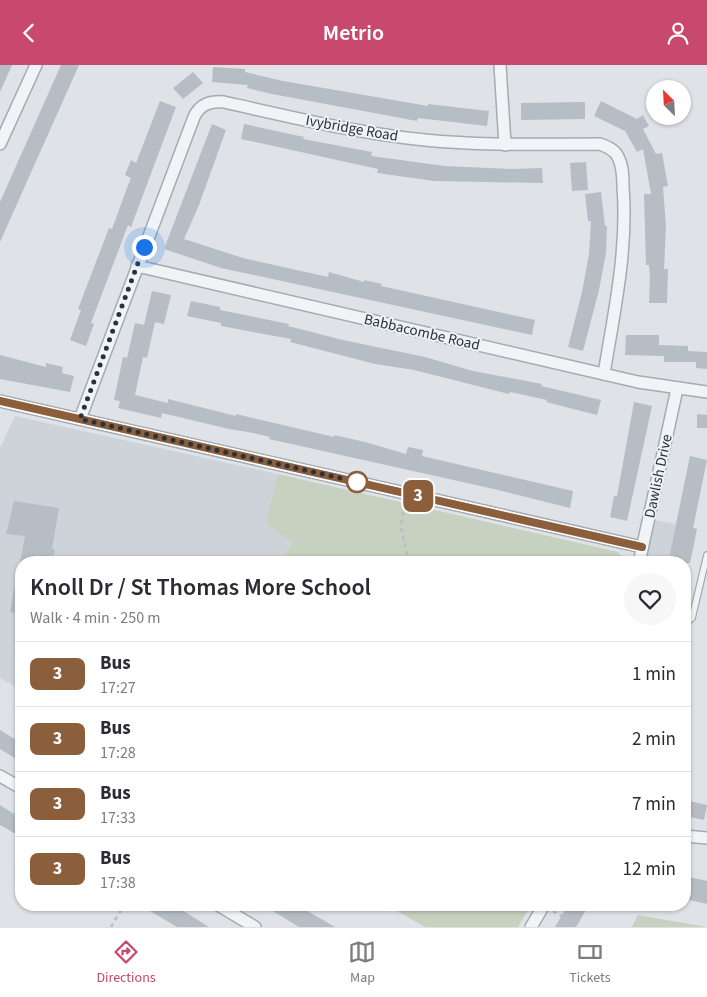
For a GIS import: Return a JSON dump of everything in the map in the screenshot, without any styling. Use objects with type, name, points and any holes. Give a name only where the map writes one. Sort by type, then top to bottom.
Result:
[{"type":"street","points":[[0,144],[36,65]]},
{"type":"street","points":[[500,65],[506,145]]},
{"type":"street","name":"Ivybridge Road","points":[[80,419],[194,117],[201,107],[209,103],[224,102],[316,122],[397,136],[506,145],[600,144],[612,149],[618,156],[623,182],[624,233],[618,290],[604,374]]},
{"type":"street","name":"Babbacombe Road","points":[[137,266],[604,374],[677,389],[707,392]]},
{"type":"street","name":"Dawlish Drive","points":[[640,556],[677,389]]},
{"type":"street","points":[[0,401],[642,547]]},
{"type":"street","points":[[0,776],[15,785]]},
{"type":"street","points":[[691,837],[707,838]]},
{"type":"street","points":[[228,911],[255,927]]},
{"type":"street","points":[[531,927],[540,911]]},
{"type":"lane","points":[[691,619],[707,555]]},
{"type":"path","points":[[405,493],[401,527],[407,556]]},
{"type":"path","points":[[111,927],[120,911]]},
{"type":"path","points":[[553,911],[580,927]]},
{"type":"shaded area","points":[[15,416],[278,474],[267,523],[293,543],[283,556],[15,556],[15,687],[0,678],[0,448]]},
{"type":"shaded area","points":[[648,519],[676,524],[669,556],[640,556]]},
{"type":"green space","points":[[278,474],[618,552],[622,556],[283,556],[293,543],[266,523]]},
{"type":"green space","points":[[397,911],[527,911],[518,927],[425,927]]},
{"type":"green space","points":[[638,915],[707,927],[632,927]]},
{"type":"building","points":[[0,65],[12,65],[0,92]]},
{"type":"building","points":[[61,65],[79,65],[0,242],[0,202]]},
{"type":"building","points":[[213,67],[245,69],[245,72],[283,81],[428,106],[428,104],[489,111],[487,126],[418,118],[417,121],[272,94],[247,88],[248,85],[212,82]]},
{"type":"building","points":[[193,72],[203,83],[183,99],[173,88]]},
{"type":"building","points":[[160,101],[176,107],[131,227],[128,225],[91,323],[94,324],[86,346],[70,340],[81,310],[78,309],[109,228],[112,229],[131,178],[125,175],[131,160],[136,163]]},
{"type":"building","points":[[601,101],[637,119],[643,115],[646,125],[649,126],[643,129],[656,154],[662,153],[668,186],[663,187],[666,226],[664,269],[668,269],[667,303],[649,303],[650,277],[649,265],[646,265],[644,194],[651,194],[643,149],[637,152],[625,131],[594,116]]},
{"type":"building","points":[[585,102],[585,119],[521,120],[521,103]]},
{"type":"building","points":[[212,124],[226,130],[199,205],[184,239],[243,258],[328,277],[329,272],[364,282],[364,280],[382,284],[381,286],[535,320],[532,335],[221,268],[164,249]]},
{"type":"building","points":[[244,124],[304,137],[303,139],[372,152],[371,156],[445,166],[512,169],[542,168],[543,183],[434,181],[377,173],[378,169],[241,139]]},
{"type":"building","points":[[586,162],[588,190],[572,191],[570,163]]},
{"type":"building","points":[[601,192],[605,226],[607,226],[606,253],[599,290],[583,351],[568,347],[582,292],[589,254],[591,221],[588,221],[585,194]]},
{"type":"building","points":[[152,291],[171,295],[164,324],[155,322],[147,358],[143,357],[135,395],[168,403],[168,399],[236,416],[236,414],[334,437],[334,435],[406,454],[408,447],[423,450],[422,456],[573,491],[570,508],[494,489],[269,439],[270,437],[248,432],[162,413],[161,418],[118,408],[120,401],[114,400],[123,357],[127,358],[135,323],[144,325]]},
{"type":"building","points":[[191,301],[220,307],[220,310],[289,324],[288,326],[343,340],[425,357],[473,371],[542,384],[541,386],[601,400],[597,415],[546,402],[547,400],[510,392],[509,394],[414,370],[375,364],[290,342],[291,339],[221,326],[221,323],[187,316]]},
{"type":"building","points":[[626,335],[659,335],[659,345],[688,346],[688,351],[707,352],[707,369],[696,368],[696,362],[664,362],[664,356],[625,355]]},
{"type":"building","points":[[0,355],[46,367],[46,363],[63,367],[62,373],[74,376],[70,392],[0,379]]},
{"type":"building","points":[[634,402],[652,406],[627,521],[610,517],[614,496],[617,496]]},
{"type":"building","points":[[697,414],[707,415],[707,428],[697,428]]},
{"type":"building","points":[[690,456],[707,460],[693,528],[697,529],[691,558],[691,556],[669,556]]},
{"type":"building","points":[[14,501],[59,508],[52,549],[55,549],[54,556],[21,556],[25,536],[6,534]]},
{"type":"building","points":[[15,584],[15,613],[10,612]]},
{"type":"building","points":[[0,730],[15,739],[15,758],[0,749]]},
{"type":"building","points":[[691,801],[707,805],[704,820],[691,817]]},
{"type":"building","points":[[0,805],[14,814],[15,812],[15,834],[0,825]]},
{"type":"building","points":[[691,877],[707,881],[707,904],[691,900]]},
{"type":"building","points":[[150,911],[184,911],[209,927],[177,927]]},
{"type":"building","points":[[273,911],[307,911],[335,927],[299,927]]},
{"type":"building","points":[[564,911],[585,911],[576,927],[555,927]]},
{"type":"bus line","name":"3","points":[[0,401],[642,547]]},
{"type":"route","points":[[144,247],[80,419],[357,482]]}]
